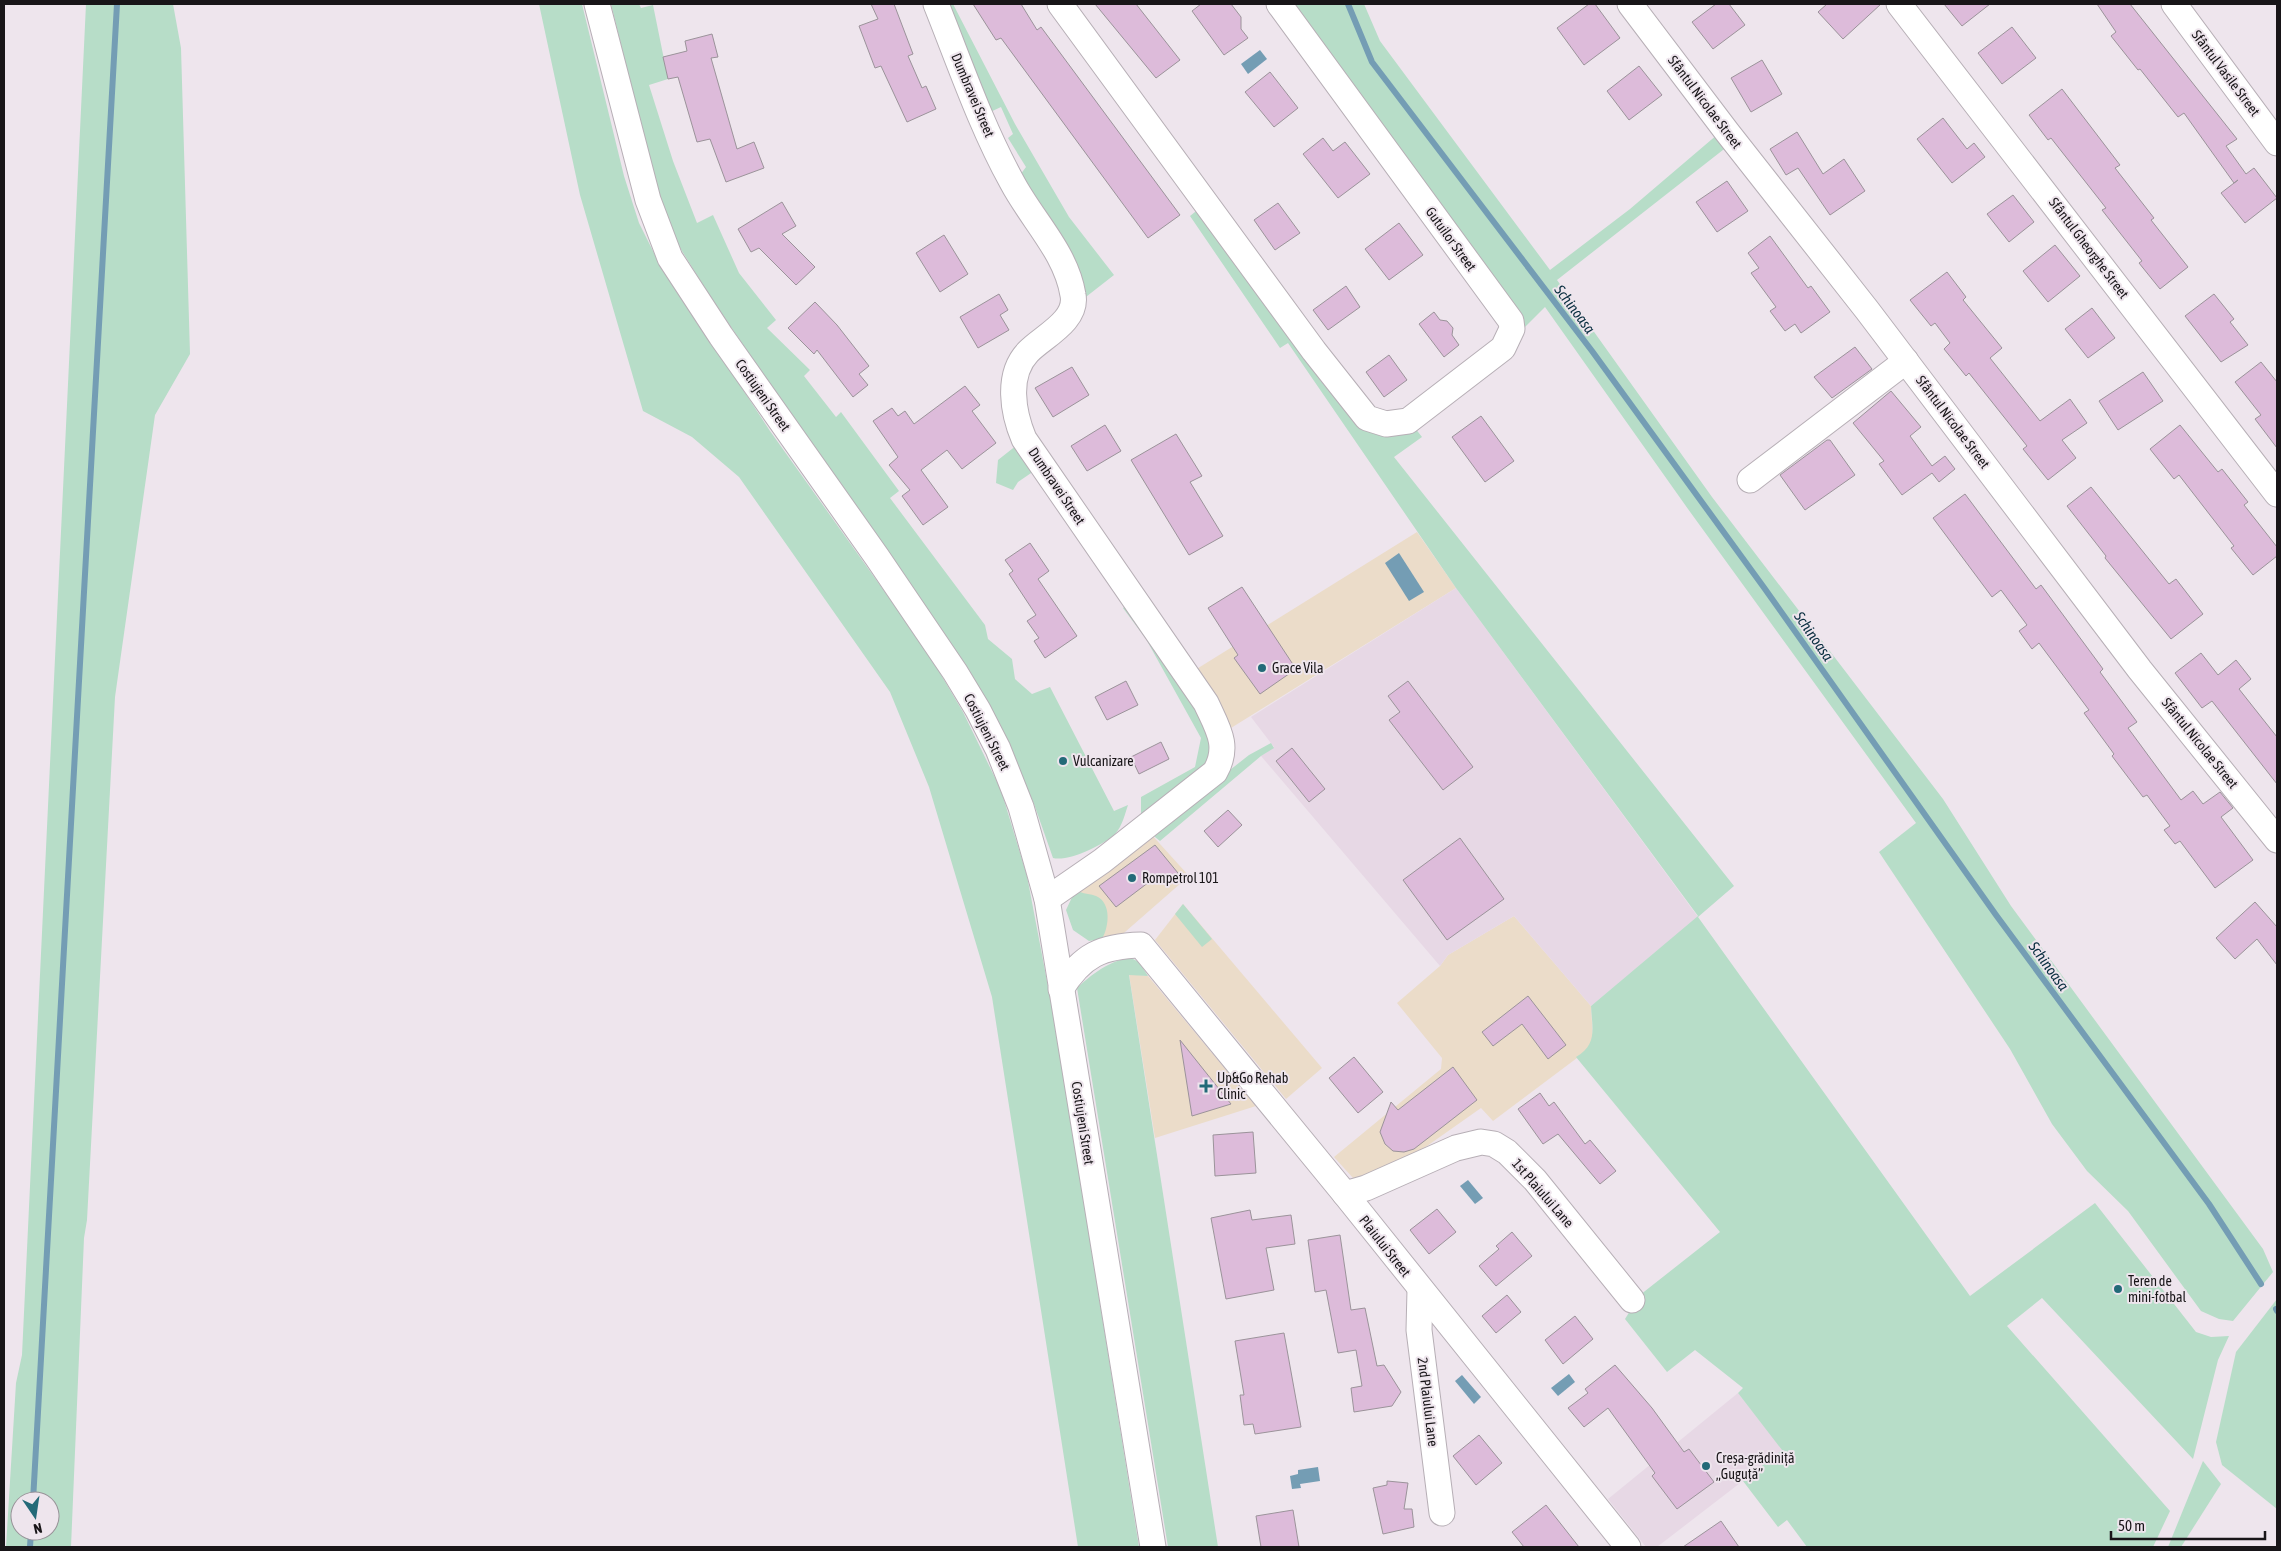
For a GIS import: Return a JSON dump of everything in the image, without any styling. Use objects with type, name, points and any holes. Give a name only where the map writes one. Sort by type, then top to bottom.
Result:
[{"type":"street","name":"Costiujeni Street","points":[[597,4],[648,200],[658,232],[670,258],[721,336],[878,557],[956,672],[998,748],[1021,807],[1047,899],[1153,1547]]},
{"type":"street","name":"Dumbravei Street","points":[[936,4],[1012,183],[1050,240],[1074,297],[1069,313],[1057,328],[1026,353],[1016,374],[1014,400],[1018,424],[1030,446],[1206,703],[1220,733],[1223,746],[1222,760],[1215,772],[1102,860],[1047,899]]},
{"type":"street","name":"Gutuilor Street","points":[[1060,4],[1308,343],[1367,418],[1386,424],[1408,421],[1503,348],[1512,329],[1511,321],[1279,4]]},
{"type":"street","name":"Sfântul Nicolae Street","points":[[1630,4],[1906,360],[2140,670],[2277,840]]},
{"type":"street","name":"Sfântul Gheorghe Street","points":[[1899,4],[2277,494]]},
{"type":"street","name":"Sfântul Vasile Street","points":[[2174,4],[2277,143]]},
{"type":"street","points":[[1750,480],[1906,360]]},
{"type":"street","name":"Plaiului Street","points":[[1061,989],[1070,975],[1093,954],[1107,948],[1141,945],[1345,1194],[1420,1290],[1628,1547]]},
{"type":"street","name":"1st Plaiului Lane","points":[[1345,1194],[1366,1188],[1456,1148],[1481,1142],[1494,1144],[1507,1152],[1534,1180],[1632,1300]]},
{"type":"street","name":"2nd Plaiului Lane","points":[[1420,1290],[1419,1330],[1442,1513]]},
{"type":"shaded area","points":[[1417,532],[1456,588],[1231,728],[1195,670]]},
{"type":"shaded area","points":[[1456,588],[1698,917],[1591,1006],[1514,916],[1448,955],[1440,966],[1261,756],[1274,747],[1251,717]]},
{"type":"shaded area","points":[[1150,833],[1189,876],[1117,939],[1102,939],[1074,893]]},
{"type":"shaded area","points":[[1183,904],[1322,1068],[1286,1099],[1155,940]]},
{"type":"shaded area","points":[[1514,916],[1591,1006],[1593,1039],[1585,1052],[1493,1121],[1481,1108],[1400,1165],[1369,1178],[1353,1178],[1334,1157],[1441,1069],[1442,1058],[1397,1003],[1440,966],[1448,955]]},
{"type":"shaded area","points":[[1129,974],[1148,976],[1256,1106],[1155,1138]]},
{"type":"shaded area","name":"Creșa-grădiniță „Guguță”","points":[[1738,1393],[1783,1450],[1657,1547],[1646,1547],[1608,1499]]},
{"type":"green space","points":[[86,4],[173,4],[181,48],[190,354],[155,415],[115,697],[87,1220],[84,1238],[71,1547],[6,1547],[16,1383],[22,1355]]},
{"type":"green space","points":[[539,4],[582,4],[624,176],[639,223],[656,257],[770,431],[927,651],[963,712],[1001,790],[1027,876],[1055,1023],[1139,1547],[1078,1547],[992,997],[929,787],[890,692],[739,477],[692,437],[643,411],[580,195]]},
{"type":"green space","points":[[611,4],[639,4],[641,8],[653,5],[668,79],[649,85],[673,161],[697,223],[713,215],[739,273],[776,320],[767,328],[810,370],[804,376],[836,417],[841,412],[899,491],[890,498],[985,625],[988,639],[1012,659],[1015,679],[1032,694],[1050,687],[1114,811],[1128,805],[1117,831],[1103,843],[1076,855],[1060,859],[1053,858],[1034,804],[1000,724],[708,293],[677,243],[655,182]]},
{"type":"green space","points":[[941,4],[953,4],[1015,124],[1069,217],[1114,275],[1082,300],[1017,179],[1026,167],[1008,138],[1013,134],[1001,107],[986,114]]},
{"type":"green space","points":[[1289,4],[1364,4],[1380,41],[1550,270],[1630,209],[1718,134],[1728,146],[1557,280],[1712,497],[1943,799],[2011,906],[2263,1249],[2273,1272],[2233,1321],[2219,1319],[2201,1311],[2128,1211],[2087,1171],[2052,1124],[2010,1049],[1879,852],[1916,823],[1688,509],[1545,307],[1517,335]]},
{"type":"green space","points":[[1200,208],[1342,395],[1415,428],[1422,437],[1394,457],[1734,886],[1698,917],[1970,1296],[2095,1203],[2196,1332],[2211,1337],[2229,1336],[2218,1360],[2193,1459],[2042,1298],[2007,1326],[2170,1511],[2153,1547],[1807,1547],[1787,1520],[1778,1527],[1743,1481],[1782,1450],[1738,1393],[1743,1388],[1695,1350],[1667,1372],[1625,1319],[1640,1295],[1720,1232],[1576,1057],[1588,1047],[1591,1041],[1591,1006],[1698,916],[1456,588],[1288,343],[1280,348],[1190,216]]},
{"type":"green space","points":[[1017,445],[1034,471],[1018,482],[1013,490],[996,483],[998,460]]},
{"type":"green space","points":[[1129,603],[1204,710],[1212,759],[1141,821],[1141,797],[1195,767],[1201,738],[1146,639],[1123,608]]},
{"type":"green space","points":[[1271,743],[1274,748],[1261,756],[1160,841],[1150,833],[1249,755]]},
{"type":"green space","points":[[1080,892],[1096,896],[1105,904],[1108,916],[1102,939],[1089,941],[1073,930],[1066,910],[1074,893]]},
{"type":"green space","points":[[1183,904],[1212,939],[1202,947],[1175,914]]},
{"type":"green space","points":[[1131,958],[1139,962],[1148,976],[1129,975],[1218,1547],[1168,1547],[1077,988],[1102,968],[1123,959]]},
{"type":"green space","points":[[2277,1299],[2277,1509],[2222,1465],[2216,1442],[2236,1352]]},
{"type":"green space","points":[[2203,1461],[2221,1484],[2181,1547],[2168,1547]]},
{"type":"water","points":[[1260,50],[1267,59],[1248,74],[1241,64]]},
{"type":"water","points":[[1399,553],[1424,592],[1409,601],[1385,563]]},
{"type":"water","points":[[1468,1180],[1483,1198],[1475,1204],[1460,1186]]},
{"type":"water","points":[[1569,1374],[1575,1382],[1558,1396],[1551,1388]]},
{"type":"water","points":[[1462,1375],[1481,1397],[1474,1404],[1455,1381]]},
{"type":"water","points":[[1318,1467],[1320,1481],[1300,1484],[1301,1488],[1292,1489],[1290,1476],[1298,1474],[1298,1470]]},
{"type":"building","points":[[871,4],[894,4],[913,54],[908,56],[922,88],[926,86],[936,109],[907,122],[881,66],[875,68],[859,26],[878,19]]},
{"type":"building","points":[[973,4],[1021,4],[1037,30],[1041,27],[1180,215],[1148,238],[1001,38],[996,40]]},
{"type":"building","points":[[1095,4],[1136,4],[1180,60],[1156,78]]},
{"type":"building","points":[[1201,4],[1231,4],[1241,17],[1241,29],[1248,38],[1224,55],[1192,11]]},
{"type":"building","points":[[1589,4],[1595,4],[1620,38],[1584,65],[1557,28]]},
{"type":"building","points":[[1716,4],[1729,4],[1745,25],[1713,49],[1692,22]]},
{"type":"building","points":[[1827,4],[1881,4],[1843,39],[1818,12]]},
{"type":"building","points":[[1944,4],[1990,4],[1962,26]]},
{"type":"building","points":[[2097,4],[2130,4],[2237,139],[2226,146],[2246,174],[2254,168],[2277,198],[2245,223],[2221,193],[2238,180],[2234,183],[2184,113],[2178,117],[2140,69],[2138,70],[2111,36],[2116,32]]},
{"type":"building","points":[[2012,27],[2036,58],[2002,84],[1978,53]]},
{"type":"building","points":[[712,34],[718,57],[711,58],[737,149],[754,142],[764,168],[726,182],[710,139],[697,142],[678,77],[668,79],[663,57],[687,51],[685,41]]},
{"type":"building","points":[[1762,60],[1782,94],[1751,112],[1731,78]]},
{"type":"building","points":[[1639,66],[1662,95],[1629,120],[1607,91]]},
{"type":"building","points":[[1270,72],[1298,108],[1274,127],[1245,92]]},
{"type":"building","points":[[2062,89],[2120,165],[2115,168],[2154,218],[2151,220],[2188,267],[2160,289],[2139,263],[2142,261],[2102,210],[2106,208],[2051,138],[2048,140],[2029,115]]},
{"type":"building","points":[[1943,118],[1967,149],[1974,143],[1985,157],[1952,183],[1917,139]]},
{"type":"building","points":[[1797,132],[1823,174],[1844,159],[1865,191],[1830,215],[1798,168],[1786,175],[1770,149]]},
{"type":"building","points":[[1323,138],[1333,151],[1345,142],[1370,174],[1338,198],[1303,154]]},
{"type":"building","points":[[1727,181],[1748,211],[1717,232],[1696,202]]},
{"type":"building","points":[[2013,195],[2034,222],[2009,242],[1987,214]]},
{"type":"building","points":[[782,202],[796,226],[782,234],[815,267],[796,285],[759,248],[751,252],[738,229]]},
{"type":"building","points":[[1278,203],[1300,233],[1275,250],[1254,220]]},
{"type":"building","points":[[1399,223],[1423,255],[1389,280],[1365,249]]},
{"type":"building","points":[[944,235],[968,274],[940,292],[916,253]]},
{"type":"building","points":[[1770,236],[1808,288],[1811,286],[1830,312],[1801,333],[1795,324],[1785,331],[1770,311],[1776,307],[1751,273],[1759,268],[1748,253]]},
{"type":"building","points":[[2055,245],[2080,276],[2048,302],[2023,271]]},
{"type":"building","points":[[1947,272],[1966,297],[1963,300],[2002,348],[1990,358],[2040,421],[2070,399],[2087,423],[2062,440],[2076,458],[2048,480],[2023,449],[2027,446],[1969,373],[1966,376],[1944,349],[1950,343],[1935,323],[1931,326],[1910,300]]},
{"type":"building","points":[[1346,286],[1360,307],[1328,330],[1313,310]]},
{"type":"building","points":[[999,294],[1008,310],[1000,315],[1009,330],[978,348],[960,317]]},
{"type":"building","points":[[2214,294],[2234,319],[2230,322],[2248,345],[2221,362],[2185,316]]},
{"type":"building","points":[[815,302],[837,325],[869,366],[859,374],[868,385],[853,397],[817,350],[814,354],[788,328]]},
{"type":"building","points":[[2092,308],[2115,338],[2088,358],[2065,329]]},
{"type":"building","points":[[1434,312],[1440,320],[1447,321],[1453,328],[1452,335],[1459,345],[1444,357],[1419,324]]},
{"type":"building","points":[[1855,347],[1872,369],[1832,398],[1814,377]]},
{"type":"building","points":[[1389,355],[1407,380],[1384,397],[1366,372]]},
{"type":"building","points":[[2261,362],[2277,382],[2277,448],[2255,419],[2261,415],[2235,382]]},
{"type":"building","points":[[1072,367],[1089,395],[1053,417],[1035,388]]},
{"type":"building","points":[[2143,372],[2163,401],[2118,430],[2099,401]]},
{"type":"building","points":[[965,386],[980,405],[972,411],[996,443],[962,469],[947,450],[921,470],[948,507],[923,525],[902,496],[910,490],[889,465],[898,457],[873,421],[892,408],[898,416],[905,411],[914,424]]},
{"type":"building","points":[[1891,391],[1921,427],[1910,436],[1932,466],[1945,456],[1955,469],[1939,482],[1932,473],[1902,495],[1879,464],[1884,461],[1853,423]]},
{"type":"building","points":[[1481,416],[1514,461],[1485,482],[1452,437]]},
{"type":"building","points":[[1105,425],[1121,451],[1087,471],[1071,446]]},
{"type":"building","points":[[2180,425],[2218,472],[2222,469],[2248,502],[2244,505],[2277,547],[2277,556],[2253,575],[2231,548],[2234,546],[2179,475],[2174,479],[2150,449]]},
{"type":"building","points":[[1176,434],[1202,476],[1190,482],[1223,536],[1189,555],[1131,460]]},
{"type":"building","points":[[1827,440],[1830,440],[1855,475],[1805,510],[1780,475]]},
{"type":"building","points":[[2091,487],[2169,584],[2176,579],[2203,614],[2171,639],[2105,558],[2106,556],[2067,506]]},
{"type":"building","points":[[1965,494],[2036,589],[2041,585],[2103,669],[2100,672],[2137,722],[2128,728],[2181,800],[2193,791],[2203,804],[2220,792],[2233,808],[2221,817],[2253,860],[2215,888],[2180,841],[2175,844],[2164,830],[2170,826],[2147,795],[2143,797],[2112,756],[2114,754],[2084,713],[2089,710],[2039,643],[2032,649],[2019,631],[2027,625],[2001,590],[1992,597],[1933,518]]},
{"type":"building","points":[[1030,543],[1049,571],[1038,579],[1077,636],[1045,658],[1034,641],[1039,638],[1027,621],[1036,615],[1009,574],[1013,571],[1005,560]]},
{"type":"building","points":[[1242,587],[1296,669],[1260,694],[1234,658],[1238,655],[1208,608]]},
{"type":"building","points":[[2201,653],[2218,675],[2236,660],[2251,679],[2239,689],[2277,737],[2277,784],[2212,701],[2202,708],[2175,673]]},
{"type":"building","points":[[1126,681],[1138,705],[1107,720],[1095,697]]},
{"type":"building","points":[[1408,681],[1473,767],[1443,790],[1389,720],[1400,712],[1388,696]]},
{"type":"building","points":[[1161,742],[1169,759],[1139,774],[1131,757]]},
{"type":"building","points":[[1292,748],[1325,789],[1309,802],[1276,761]]},
{"type":"building","points":[[1228,810],[1242,825],[1218,847],[1204,831]]},
{"type":"building","points":[[1460,838],[1504,899],[1447,940],[1403,880]]},
{"type":"building","points":[[1155,845],[1178,873],[1164,884],[1157,876],[1116,907],[1099,886]]},
{"type":"building","points":[[2255,902],[2277,927],[2277,965],[2257,939],[2235,959],[2216,938]]},
{"type":"building","points":[[1528,996],[1566,1045],[1548,1059],[1522,1024],[1493,1046],[1482,1032]]},
{"type":"building","points":[[1180,1040],[1231,1104],[1192,1116]]},
{"type":"building","points":[[1354,1057],[1383,1092],[1358,1113],[1329,1078]]},
{"type":"building","points":[[1453,1067],[1477,1100],[1414,1149],[1404,1152],[1393,1151],[1385,1144],[1380,1132],[1391,1102],[1398,1110]]},
{"type":"building","points":[[1540,1093],[1549,1106],[1554,1102],[1585,1144],[1590,1140],[1616,1171],[1600,1184],[1558,1134],[1543,1144],[1518,1109]]},
{"type":"building","points":[[1253,1132],[1256,1173],[1215,1176],[1213,1135]]},
{"type":"building","points":[[1437,1209],[1456,1232],[1429,1254],[1410,1230]]},
{"type":"building","points":[[1250,1210],[1252,1220],[1291,1215],[1295,1244],[1266,1248],[1274,1290],[1226,1299],[1211,1218]]},
{"type":"building","points":[[1512,1232],[1532,1256],[1496,1286],[1479,1266],[1499,1249],[1496,1246]]},
{"type":"building","points":[[1340,1235],[1351,1310],[1365,1308],[1377,1366],[1384,1365],[1401,1392],[1392,1406],[1354,1412],[1351,1388],[1362,1386],[1356,1350],[1338,1353],[1326,1290],[1315,1292],[1308,1240]]},
{"type":"building","points":[[1507,1295],[1521,1312],[1496,1333],[1482,1316]]},
{"type":"building","points":[[1575,1316],[1593,1339],[1563,1364],[1545,1340]]},
{"type":"building","points":[[1284,1333],[1301,1427],[1255,1434],[1253,1424],[1244,1425],[1240,1395],[1244,1395],[1235,1341]]},
{"type":"building","points":[[1615,1365],[1652,1408],[1684,1452],[1689,1449],[1714,1482],[1677,1509],[1652,1476],[1655,1473],[1608,1408],[1584,1427],[1568,1408],[1588,1393],[1585,1389]]},
{"type":"building","points":[[1479,1435],[1502,1463],[1476,1485],[1453,1456]]},
{"type":"building","points":[[1387,1481],[1408,1483],[1404,1509],[1412,1509],[1414,1527],[1383,1534],[1373,1488],[1387,1485]]},
{"type":"building","points":[[1546,1505],[1579,1547],[1524,1547],[1512,1532]]},
{"type":"building","points":[[1293,1510],[1299,1547],[1261,1547],[1256,1516]]},
{"type":"building","points":[[1721,1521],[1739,1547],[1683,1547]]},
{"type":"waterway","points":[[34,1491],[117,4]]},
{"type":"waterway","name":"Schinoasa","points":[[1348,4],[1372,62],[1592,351],[1765,589],[1996,915],[2209,1204],[2261,1284]]},
{"type":"waterway","points":[[30,1541],[30,1547]]},
{"type":"place","name":"Grace Vila","points":[[1262,668]]},
{"type":"place","name":"Vulcanizare","points":[[1063,761]]},
{"type":"place","name":"Rompetrol 101","points":[[1132,878]]},
{"type":"place","name":"Up&Go Rehab Clinic","points":[[1206,1086]]},
{"type":"place","name":"Teren de mini-fotbal","points":[[2118,1289]]},
{"type":"place","name":"Creșa-grădiniță „Guguță”","points":[[1706,1466]]}]
